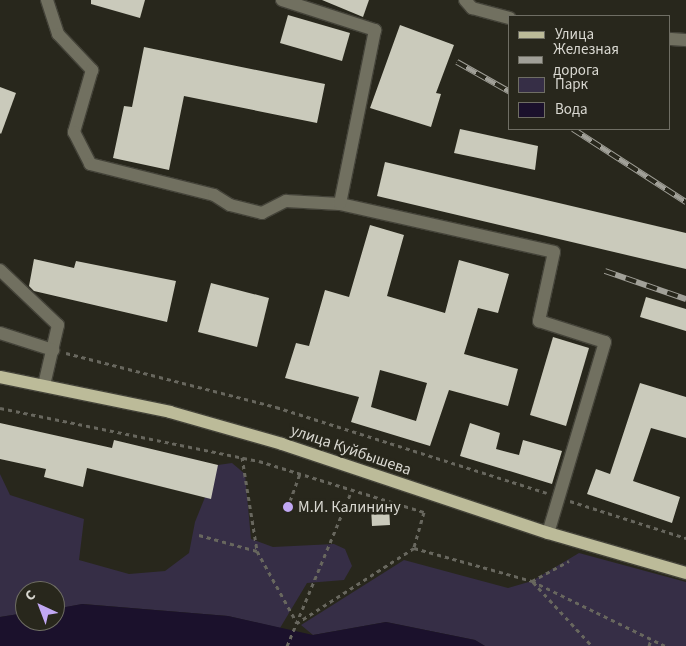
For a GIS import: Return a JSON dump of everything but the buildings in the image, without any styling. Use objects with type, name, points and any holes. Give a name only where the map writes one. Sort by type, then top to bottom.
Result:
[{"type":"main road","name":"улица Куйбышева","points":[[0,377],[170,412],[272,441],[548,533],[686,573]]},
{"type":"street","points":[[46,0],[58,34],[92,70],[74,132],[90,164],[214,195],[230,206],[262,213],[286,202],[340,204],[554,252],[540,321],[605,342],[548,533]]},
{"type":"street","points":[[282,0],[375,30],[340,204]]},
{"type":"street","points":[[466,0],[472,8],[508,17]]},
{"type":"street","points":[[671,40],[686,40]]},
{"type":"street","points":[[0,270],[58,325],[44,385]]},
{"type":"street","points":[[0,333],[53,350]]},
{"type":"path","points":[[53,350],[276,407],[686,538]]},
{"type":"path","points":[[0,408],[242,457],[424,512],[414,548],[297,624]]},
{"type":"path","points":[[242,457],[257,551],[297,624]]},
{"type":"path","points":[[290,501],[300,474]]},
{"type":"path","points":[[287,646],[352,490]]},
{"type":"path","points":[[199,535],[257,551]]},
{"type":"path","points":[[414,548],[532,581],[665,646]]},
{"type":"path","points":[[532,581],[569,561]]},
{"type":"path","points":[[532,581],[592,646]]},
{"type":"path","points":[[648,646],[651,639]]},
{"type":"green space","points":[[232,463],[245,474],[251,539],[273,547],[334,544],[345,549],[352,566],[344,580],[307,583],[280,628],[228,616],[83,604],[65,607],[65,581],[15,581],[15,615],[0,617],[0,474],[10,495],[84,519],[79,560],[129,574],[165,571],[189,553],[195,522],[218,465]]},
{"type":"green space","points":[[579,553],[686,582],[686,646],[485,646],[475,640],[386,622],[313,635],[301,625],[404,560],[508,588],[532,581]]},
{"type":"water","points":[[82,604],[228,616],[313,635],[386,622],[475,640],[485,646],[0,646],[0,617],[15,615],[15,631],[65,631],[65,607]]},
{"type":"railway","points":[[457,62],[508,91]]},
{"type":"railway","points":[[575,130],[686,202]]},
{"type":"railway","points":[[605,271],[686,299]]},
{"type":"place","name":"М.И. Калинину","points":[[288,507]]}]
